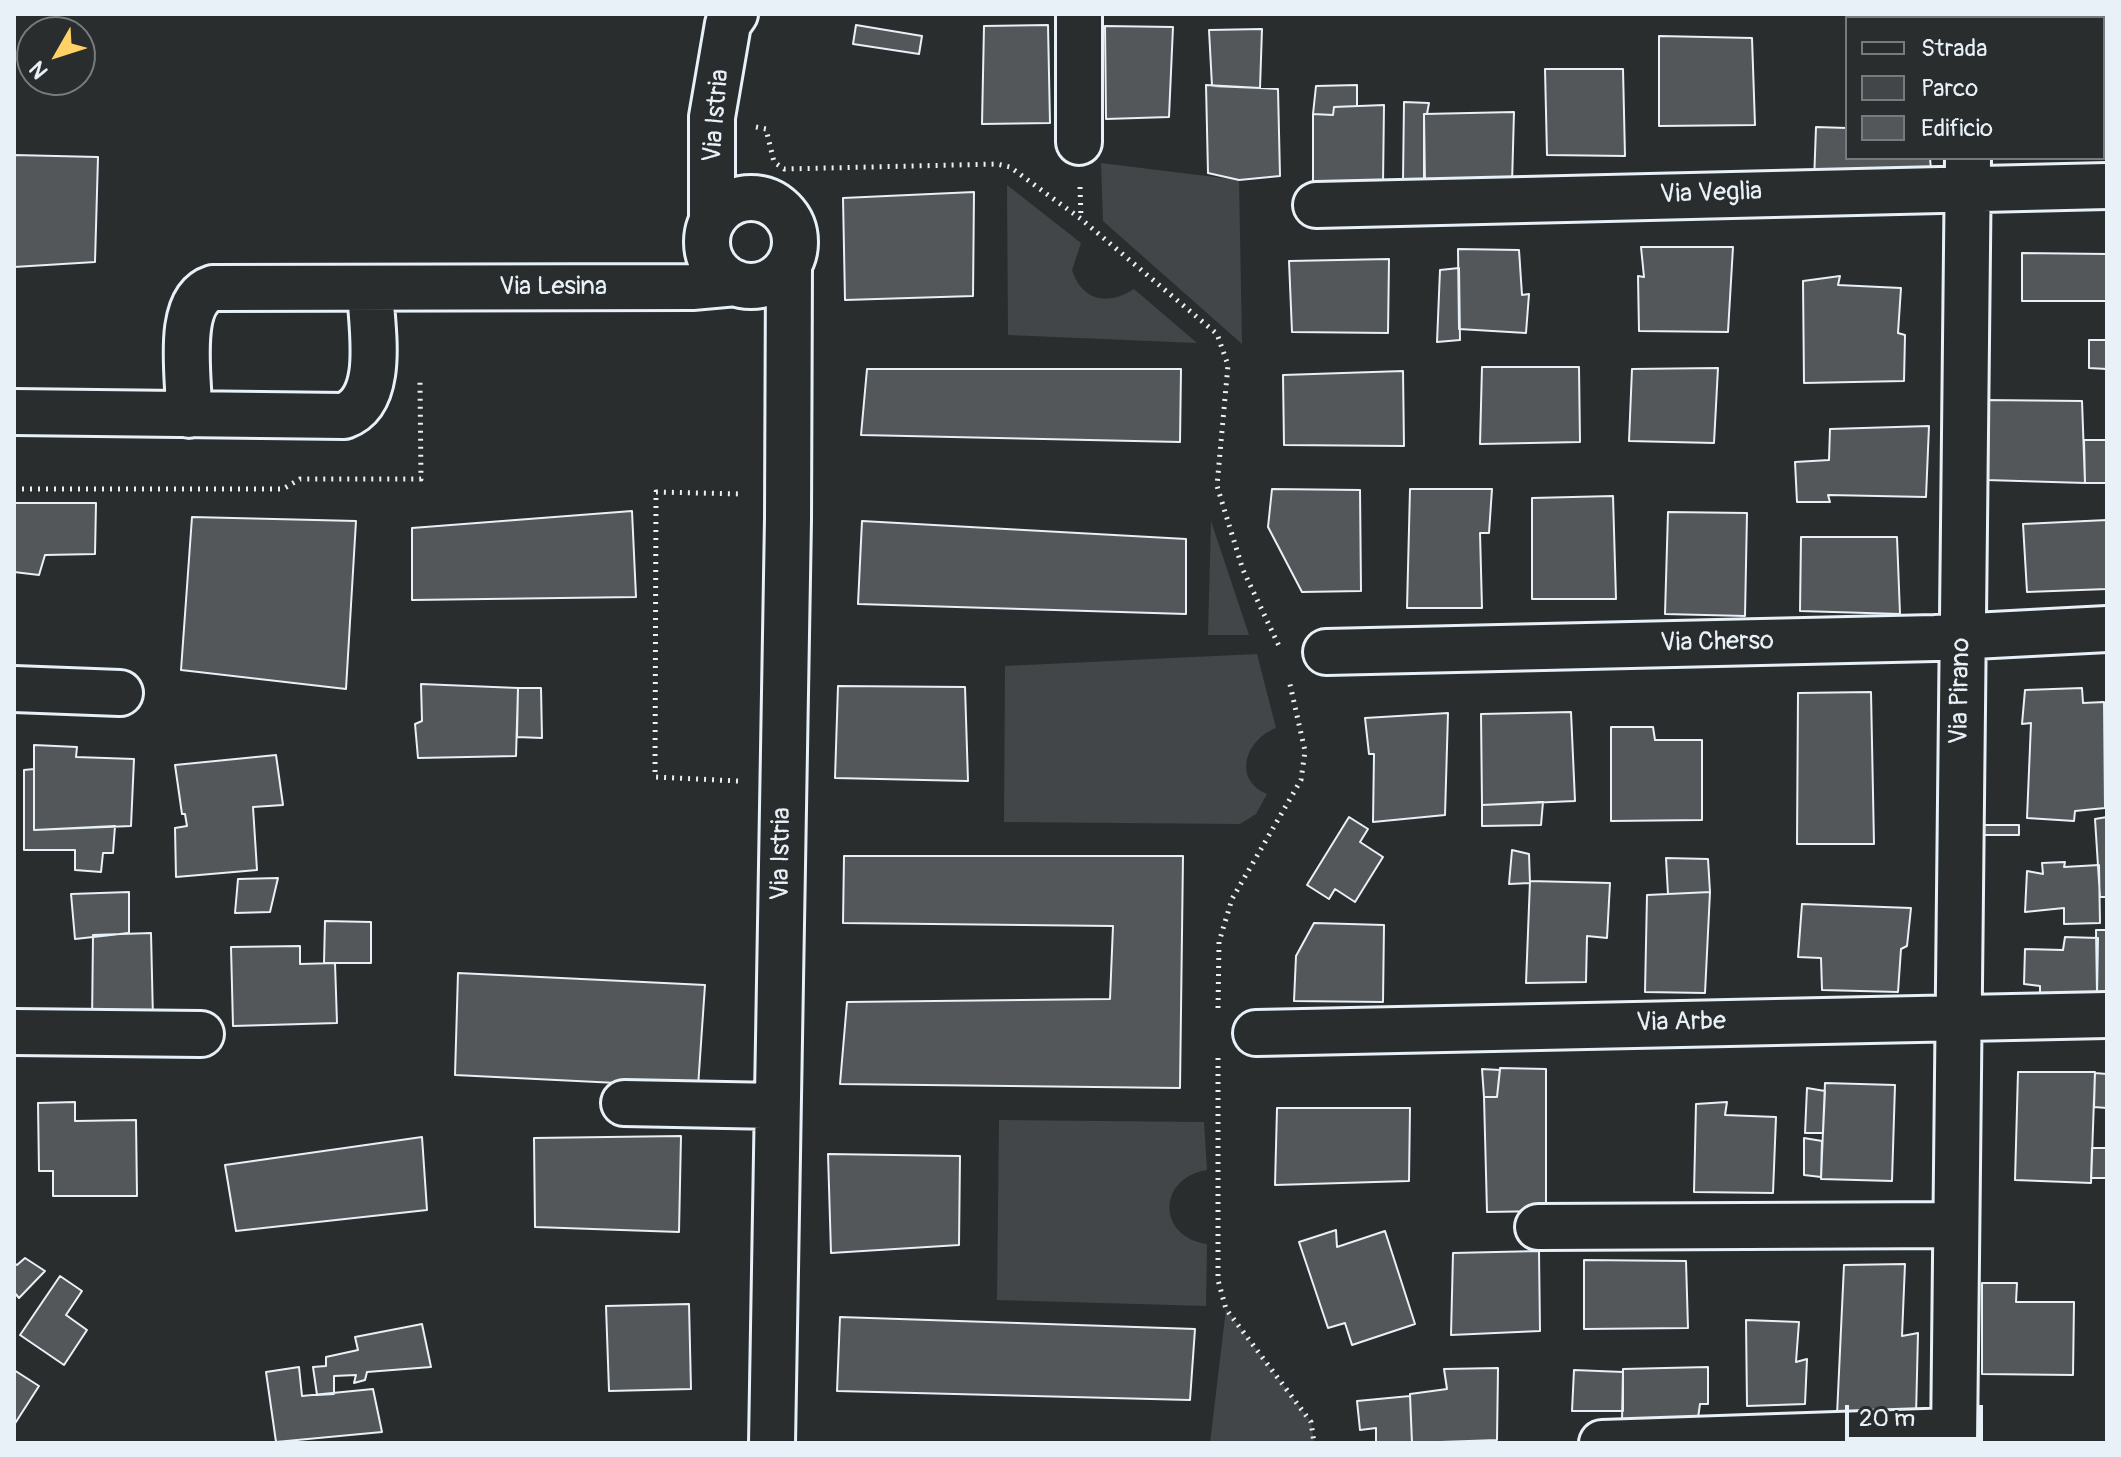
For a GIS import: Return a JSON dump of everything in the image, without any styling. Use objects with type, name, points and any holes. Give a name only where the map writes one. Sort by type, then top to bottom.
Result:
[{"type":"street","points":[[1079,14],[1079,142]]},
{"type":"street","name":"Via Istria","points":[[712,220],[712,117],[728,17]]},
{"type":"street","name":"Via Veglia","points":[[1316,205],[1968,173],[2107,186]]},
{"type":"street","name":"Via Pirano","points":[[1602,1443],[1954,1437],[1968,173]]},
{"type":"street","name":"Via Istria","points":[[736,283],[712,264],[707,234],[712,220],[720,208],[746,197],[774,203],[792,224],[794,252],[789,265],[788,519],[772,1443]]},
{"type":"street","points":[[736,283],[751,286],[766,283],[789,265]]},
{"type":"street","name":"Via Lesina","points":[[189,415],[189,315],[192,304],[206,291],[692,287],[736,283]]},
{"type":"street","points":[[14,412],[336,417],[356,410],[368,395],[372,382],[370,288]]},
{"type":"street","name":"Via Cherso","points":[[1305,654],[1935,638],[2107,629]]},
{"type":"street","points":[[14,689],[120,693]]},
{"type":"street","name":"Via Arbe","points":[[1230,1031],[2107,1015]]},
{"type":"street","points":[[14,1032],[201,1034]]},
{"type":"street","points":[[624,1103],[776,1106]]},
{"type":"street","points":[[1538,1227],[1955,1225]]},
{"type":"path","points":[[712,117],[766,129],[774,162],[784,169],[1010,167],[1081,219],[1217,334],[1228,365],[1217,486],[1243,570],[1305,654]]},
{"type":"path","points":[[14,489],[283,489],[300,479],[421,479],[420,376]]},
{"type":"path","points":[[742,782],[655,777],[656,492],[748,495]]},
{"type":"path","points":[[1287,670],[1305,751],[1301,780],[1232,899],[1219,942],[1230,1031],[1218,1280],[1226,1309],[1311,1422],[1314,1443]]},
{"type":"green space","points":[[1101,163],[1239,180],[1242,344],[1103,221]]},
{"type":"green space","points":[[1007,185],[1081,243],[1072,270],[1076,280],[1089,294],[1097,298],[1115,298],[1134,289],[1197,343],[1008,335]]},
{"type":"green space","points":[[1211,521],[1249,635],[1208,635]]},
{"type":"green space","points":[[1257,654],[1276,728],[1257,741],[1247,759],[1249,778],[1267,794],[1256,814],[1240,824],[1004,822],[1005,666]]},
{"type":"green space","points":[[999,1120],[1204,1122],[1207,1170],[1191,1175],[1179,1184],[1172,1195],[1170,1207],[1172,1220],[1179,1231],[1207,1244],[1206,1306],[997,1300]]},
{"type":"green space","points":[[1226,1309],[1311,1422],[1314,1443],[1210,1443]]},
{"type":"building","points":[[2016,14],[2099,14],[2099,16]]},
{"type":"building","points":[[856,25],[922,36],[919,54],[853,44]]},
{"type":"building","points":[[1048,25],[1050,123],[982,124],[984,26]]},
{"type":"building","points":[[1105,26],[1173,27],[1169,117],[1106,119]]},
{"type":"building","points":[[1262,29],[1260,88],[1212,86],[1209,30]]},
{"type":"building","points":[[1659,36],[1752,38],[1755,125],[1659,126]]},
{"type":"building","points":[[1545,69],[1623,69],[1625,156],[1547,155]]},
{"type":"building","points":[[1206,85],[1278,89],[1280,176],[1239,180],[1208,173]]},
{"type":"building","points":[[1357,85],[1357,106],[1334,107],[1333,115],[1313,114],[1316,86]]},
{"type":"building","points":[[1404,102],[1429,103],[1427,114],[1424,114],[1424,179],[1403,180]]},
{"type":"building","points":[[1384,105],[1383,184],[1313,182],[1313,114],[1333,115],[1334,107]]},
{"type":"building","points":[[1514,112],[1512,184],[1425,184],[1424,114]]},
{"type":"building","points":[[1816,127],[1845,128],[1845,160],[1930,160],[1932,181],[1814,182]]},
{"type":"building","points":[[14,155],[98,157],[95,262],[14,267]]},
{"type":"building","points":[[974,192],[973,296],[845,300],[843,198]]},
{"type":"building","points":[[1641,247],[1733,247],[1728,332],[1639,331],[1638,276],[1644,277]]},
{"type":"building","points":[[1458,249],[1519,250],[1522,295],[1529,294],[1526,333],[1459,329]]},
{"type":"building","points":[[2022,253],[2107,254],[2107,301],[2022,301]]},
{"type":"building","points":[[1389,259],[1388,333],[1292,332],[1289,261]]},
{"type":"building","points":[[1459,268],[1460,340],[1437,342],[1440,270]]},
{"type":"building","points":[[1840,276],[1838,285],[1901,288],[1898,333],[1905,335],[1904,381],[1804,383],[1803,281]]},
{"type":"building","points":[[2089,340],[2107,340],[2107,369],[2089,368]]},
{"type":"building","points":[[1482,367],[1579,367],[1580,442],[1480,444]]},
{"type":"building","points":[[1718,368],[1714,443],[1629,441],[1632,369]]},
{"type":"building","points":[[867,369],[1181,369],[1180,442],[861,435]]},
{"type":"building","points":[[1403,371],[1404,446],[1284,445],[1283,375]]},
{"type":"building","points":[[1985,400],[2082,401],[2085,483],[1986,480]]},
{"type":"building","points":[[1929,426],[1926,497],[1828,495],[1830,502],[1797,502],[1795,462],[1829,460],[1830,429]]},
{"type":"building","points":[[2084,440],[2107,440],[2107,483],[2085,483]]},
{"type":"building","points":[[1272,489],[1360,490],[1361,591],[1302,592],[1268,527]]},
{"type":"building","points":[[1410,489],[1492,489],[1489,533],[1480,533],[1482,608],[1407,608]]},
{"type":"building","points":[[1613,496],[1616,599],[1532,599],[1532,498]]},
{"type":"building","points":[[14,503],[96,503],[95,554],[45,555],[39,575],[14,572]]},
{"type":"building","points":[[632,511],[636,597],[412,600],[412,528]]},
{"type":"building","points":[[1668,512],[1747,513],[1745,616],[1665,614]]},
{"type":"building","points":[[192,517],[356,521],[346,689],[181,670]]},
{"type":"building","points":[[2107,520],[2107,589],[2027,592],[2023,524]]},
{"type":"building","points":[[862,521],[1186,539],[1186,614],[858,604]]},
{"type":"building","points":[[1801,537],[1897,537],[1900,614],[1800,611]]},
{"type":"building","points":[[421,684],[518,688],[516,756],[418,758],[415,724],[422,721]]},
{"type":"building","points":[[838,686],[965,687],[968,781],[835,778]]},
{"type":"building","points":[[518,688],[541,688],[542,738],[517,737]]},
{"type":"building","points":[[2082,688],[2083,703],[2104,702],[2105,808],[2075,811],[2074,821],[2027,818],[2031,723],[2022,724],[2025,690]]},
{"type":"building","points":[[1871,692],[1874,844],[1797,844],[1798,693]]},
{"type":"building","points":[[1571,712],[1575,801],[1482,805],[1481,714]]},
{"type":"building","points":[[1448,713],[1445,815],[1373,822],[1374,754],[1369,754],[1365,718]]},
{"type":"building","points":[[1611,727],[1653,727],[1655,740],[1702,740],[1702,820],[1611,821]]},
{"type":"building","points":[[34,745],[77,747],[76,757],[134,759],[131,826],[34,830]]},
{"type":"building","points":[[276,755],[283,805],[253,807],[257,870],[176,877],[175,828],[187,826],[185,814],[182,814],[175,765]]},
{"type":"building","points":[[34,769],[34,830],[115,826],[113,853],[103,853],[101,872],[75,870],[75,850],[24,850],[24,770]]},
{"type":"building","points":[[1543,802],[1541,825],[1482,826],[1482,805]]},
{"type":"building","points":[[1349,817],[1368,829],[1360,842],[1383,857],[1355,902],[1335,889],[1329,899],[1307,885]]},
{"type":"building","points":[[2107,817],[2107,897],[2100,897],[2095,819]]},
{"type":"building","points":[[1980,825],[2019,825],[2019,835],[1980,835]]},
{"type":"building","points":[[1512,850],[1529,854],[1530,883],[1509,884]]},
{"type":"building","points":[[844,856],[1183,856],[1180,1088],[840,1084],[847,1002],[1110,999],[1113,926],[843,923]]},
{"type":"building","points":[[1666,858],[1708,859],[1710,892],[1668,894]]},
{"type":"building","points":[[2065,862],[2064,867],[2099,865],[2100,923],[2064,924],[2064,908],[2025,912],[2027,871],[2043,874],[2042,863]]},
{"type":"building","points":[[278,878],[270,912],[235,913],[238,879]]},
{"type":"building","points":[[1530,881],[1610,883],[1607,938],[1587,936],[1586,982],[1526,983]]},
{"type":"building","points":[[129,892],[129,933],[75,939],[71,894]]},
{"type":"building","points":[[1710,892],[1705,993],[1645,992],[1647,895]]},
{"type":"building","points":[[1802,904],[1911,908],[1907,946],[1901,949],[1898,992],[1822,990],[1821,958],[1798,957]]},
{"type":"building","points":[[325,921],[371,922],[371,963],[324,963]]},
{"type":"building","points":[[1314,923],[1384,925],[1383,1002],[1294,1001],[1296,956]]},
{"type":"building","points":[[2096,930],[2107,930],[2107,993],[2097,993]]},
{"type":"building","points":[[151,933],[153,1019],[92,1023],[93,935]]},
{"type":"building","points":[[2065,937],[2098,938],[2097,995],[2040,998],[2040,986],[2024,984],[2025,949],[2063,950]]},
{"type":"building","points":[[300,946],[300,964],[335,963],[337,1023],[233,1026],[231,947]]},
{"type":"building","points":[[458,973],[705,985],[698,1087],[455,1075]]},
{"type":"building","points":[[1500,1068],[1546,1069],[1546,1211],[1487,1212],[1484,1097],[1497,1097]]},
{"type":"building","points":[[1482,1069],[1500,1070],[1497,1097],[1484,1097]]},
{"type":"building","points":[[2018,1072],[2095,1072],[2091,1183],[2015,1180]]},
{"type":"building","points":[[2095,1073],[2107,1074],[2107,1108],[2094,1107]]},
{"type":"building","points":[[1825,1083],[1895,1085],[1892,1181],[1821,1179]]},
{"type":"building","points":[[1807,1088],[1825,1091],[1823,1133],[1805,1133]]},
{"type":"building","points":[[75,1102],[75,1121],[136,1120],[137,1196],[53,1196],[53,1171],[39,1171],[38,1103]]},
{"type":"building","points":[[1727,1102],[1725,1115],[1776,1117],[1773,1193],[1694,1192],[1696,1104]]},
{"type":"building","points":[[1277,1108],[1410,1108],[1409,1181],[1275,1185]]},
{"type":"building","points":[[681,1136],[679,1232],[535,1227],[534,1138]]},
{"type":"building","points":[[422,1137],[427,1210],[236,1231],[225,1165]]},
{"type":"building","points":[[1804,1138],[1822,1141],[1821,1177],[1804,1175]]},
{"type":"building","points":[[2092,1148],[2107,1148],[2107,1178],[2091,1178]]},
{"type":"building","points":[[828,1154],[960,1156],[959,1245],[831,1253]]},
{"type":"building","points":[[1336,1230],[1337,1247],[1385,1231],[1415,1324],[1352,1345],[1345,1323],[1328,1328],[1299,1242]]},
{"type":"building","points":[[1539,1251],[1540,1331],[1451,1335],[1453,1253]]},
{"type":"building","points":[[25,1258],[45,1271],[19,1298],[14,1292],[14,1263],[17,1265]]},
{"type":"building","points":[[1584,1260],[1686,1261],[1688,1328],[1584,1329]]},
{"type":"building","points":[[1905,1264],[1902,1336],[1918,1333],[1916,1416],[1837,1415],[1844,1265]]},
{"type":"building","points":[[60,1276],[82,1291],[66,1315],[87,1330],[64,1365],[20,1335]]},
{"type":"building","points":[[1982,1283],[2017,1283],[2016,1302],[2074,1302],[2073,1375],[1982,1374]]},
{"type":"building","points":[[689,1304],[691,1389],[609,1391],[606,1306]]},
{"type":"building","points":[[840,1317],[1195,1329],[1190,1400],[837,1391]]},
{"type":"building","points":[[1746,1320],[1799,1322],[1796,1362],[1807,1359],[1805,1404],[1747,1406]]},
{"type":"building","points":[[422,1324],[431,1367],[367,1372],[365,1380],[354,1383],[356,1375],[334,1376],[334,1394],[317,1395],[313,1367],[326,1366],[326,1357],[358,1350],[355,1337]]},
{"type":"building","points":[[299,1367],[302,1396],[373,1389],[382,1432],[276,1442],[266,1372]]},
{"type":"building","points":[[1708,1367],[1708,1404],[1700,1404],[1698,1418],[1622,1421],[1623,1369]]},
{"type":"building","points":[[1498,1368],[1497,1440],[1412,1443],[1410,1394],[1447,1389],[1444,1369]]},
{"type":"building","points":[[14,1370],[39,1386],[14,1425]]},
{"type":"building","points":[[1574,1370],[1623,1372],[1623,1411],[1572,1411]]},
{"type":"building","points":[[1410,1396],[1412,1443],[1376,1443],[1376,1428],[1360,1430],[1357,1401]]}]
